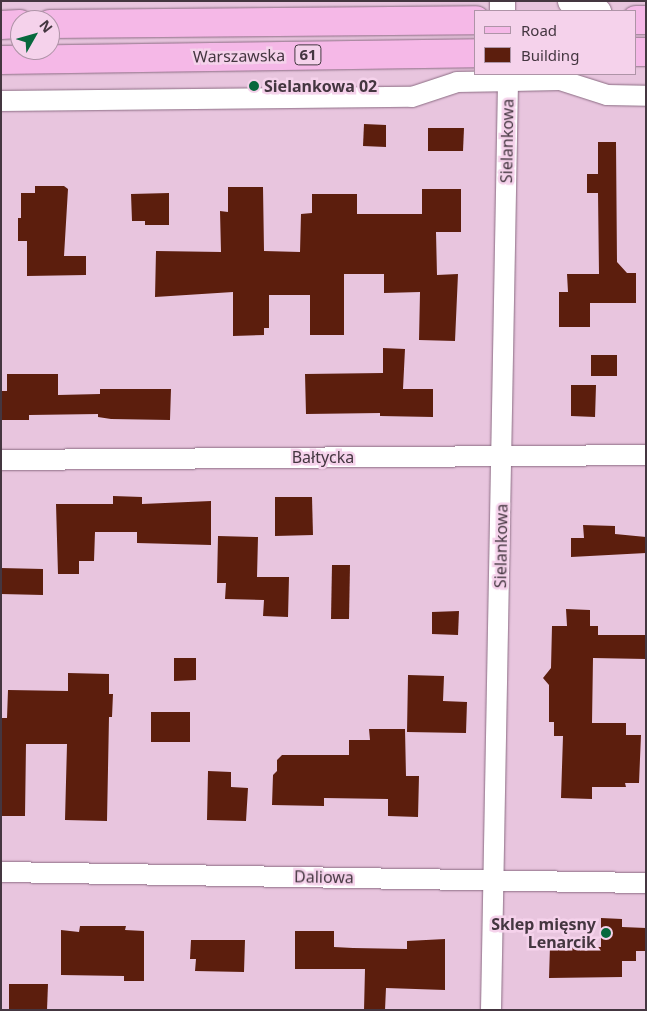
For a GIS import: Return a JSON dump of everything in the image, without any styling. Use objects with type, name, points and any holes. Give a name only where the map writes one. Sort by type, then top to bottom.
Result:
[{"type":"main road","name":"Warszawska","points":[[60,24],[474,20]]},
{"type":"main road","name":"Warszawska","points":[[1,60],[474,52]]},
{"type":"street","points":[[570,1],[595,10]]},
{"type":"street","points":[[1,101],[412,98],[458,82],[560,80],[607,95],[645,96]]},
{"type":"street","name":"Sielankowa","points":[[491,1010],[508,82]]},
{"type":"street","name":"Bałtycka","points":[[1,460],[646,455]]},
{"type":"street","name":"Daliowa","points":[[1,872],[646,883]]},
{"type":"building","points":[[364,124],[386,125],[386,147],[363,146]]},
{"type":"building","points":[[428,128],[464,128],[463,151],[428,151]]},
{"type":"building","points":[[598,142],[616,142],[617,262],[627,273],[636,273],[636,303],[590,303],[590,327],[559,327],[559,292],[568,292],[567,274],[599,274],[598,193],[587,193],[587,174],[598,174]]},
{"type":"building","points":[[35,186],[64,186],[68,189],[64,256],[86,256],[86,275],[27,276],[27,241],[18,241],[18,218],[21,218],[21,193],[35,193]]},
{"type":"building","points":[[228,187],[263,187],[264,251],[300,252],[301,214],[312,213],[312,194],[357,194],[357,214],[422,214],[422,189],[461,189],[461,232],[436,232],[437,275],[458,274],[455,341],[419,340],[420,292],[384,293],[384,274],[344,274],[344,335],[310,335],[310,295],[269,295],[269,328],[264,328],[264,335],[233,336],[233,292],[155,297],[156,251],[221,252],[220,211],[228,212]]},
{"type":"building","points":[[169,193],[169,225],[145,225],[145,221],[132,221],[131,194]]},
{"type":"building","points":[[383,348],[405,349],[403,389],[433,389],[433,417],[380,416],[380,413],[306,414],[305,374],[383,373]]},
{"type":"building","points":[[591,355],[617,355],[617,376],[591,376]]},
{"type":"building","points":[[7,374],[58,374],[58,395],[100,394],[100,389],[171,389],[170,420],[111,419],[98,417],[98,414],[29,415],[29,420],[2,420],[2,391],[7,391]]},
{"type":"building","points":[[571,385],[596,385],[595,417],[571,416]]},
{"type":"building","points":[[113,496],[142,497],[142,504],[211,501],[211,545],[137,543],[137,532],[95,532],[94,561],[79,561],[79,574],[58,574],[56,504],[113,504]]},
{"type":"building","points":[[275,497],[312,497],[313,535],[275,536]]},
{"type":"building","points":[[583,525],[615,526],[615,534],[646,537],[646,553],[571,557],[571,538],[584,538]]},
{"type":"building","points":[[218,536],[258,537],[257,577],[289,577],[288,617],[263,616],[264,600],[225,599],[226,583],[217,583]]},
{"type":"building","points":[[332,565],[350,565],[349,619],[331,619]]},
{"type":"building","points":[[1,568],[43,569],[43,595],[1,594]]},
{"type":"building","points":[[566,609],[590,610],[590,626],[598,626],[598,635],[646,635],[646,659],[593,658],[592,723],[626,723],[626,735],[641,735],[639,783],[625,783],[626,787],[592,787],[592,799],[561,798],[563,736],[554,736],[554,722],[549,722],[549,685],[543,678],[551,668],[552,626],[567,626]]},
{"type":"building","points":[[459,611],[458,635],[432,634],[432,612]]},
{"type":"building","points":[[174,658],[196,658],[196,680],[174,681]]},
{"type":"building","points":[[68,673],[109,674],[109,694],[113,694],[112,717],[109,717],[107,821],[65,820],[67,744],[26,744],[25,816],[1,816],[1,718],[7,718],[8,690],[68,691]]},
{"type":"building","points":[[408,675],[444,676],[443,701],[467,702],[466,733],[407,732]]},
{"type":"building","points":[[151,712],[190,712],[190,742],[151,742]]},
{"type":"building","points":[[369,729],[405,729],[406,776],[419,776],[418,817],[388,816],[388,799],[324,798],[324,806],[272,805],[273,775],[277,771],[277,760],[282,755],[349,755],[349,740],[370,740]]},
{"type":"building","points":[[208,771],[231,772],[231,787],[248,788],[246,821],[207,820]]},
{"type":"building","points":[[601,918],[622,919],[622,927],[646,928],[646,951],[636,951],[636,961],[622,961],[622,977],[549,978],[550,946],[601,947]]},
{"type":"building","points":[[80,926],[126,926],[125,930],[144,931],[144,981],[124,981],[124,976],[61,975],[61,930],[79,932]]},
{"type":"building","points":[[295,931],[334,931],[334,947],[407,949],[407,941],[445,939],[445,990],[386,988],[385,1010],[364,1010],[365,969],[295,969]]},
{"type":"building","points":[[191,940],[245,940],[244,972],[195,971],[196,959],[190,959]]},
{"type":"building","points":[[9,984],[48,984],[47,1010],[9,1010]]},
{"type":"place","name":"Sielankowa 02","points":[[254,86]]},
{"type":"place","name":"Sklep mięsny Lenarcik","points":[[606,933]]}]
